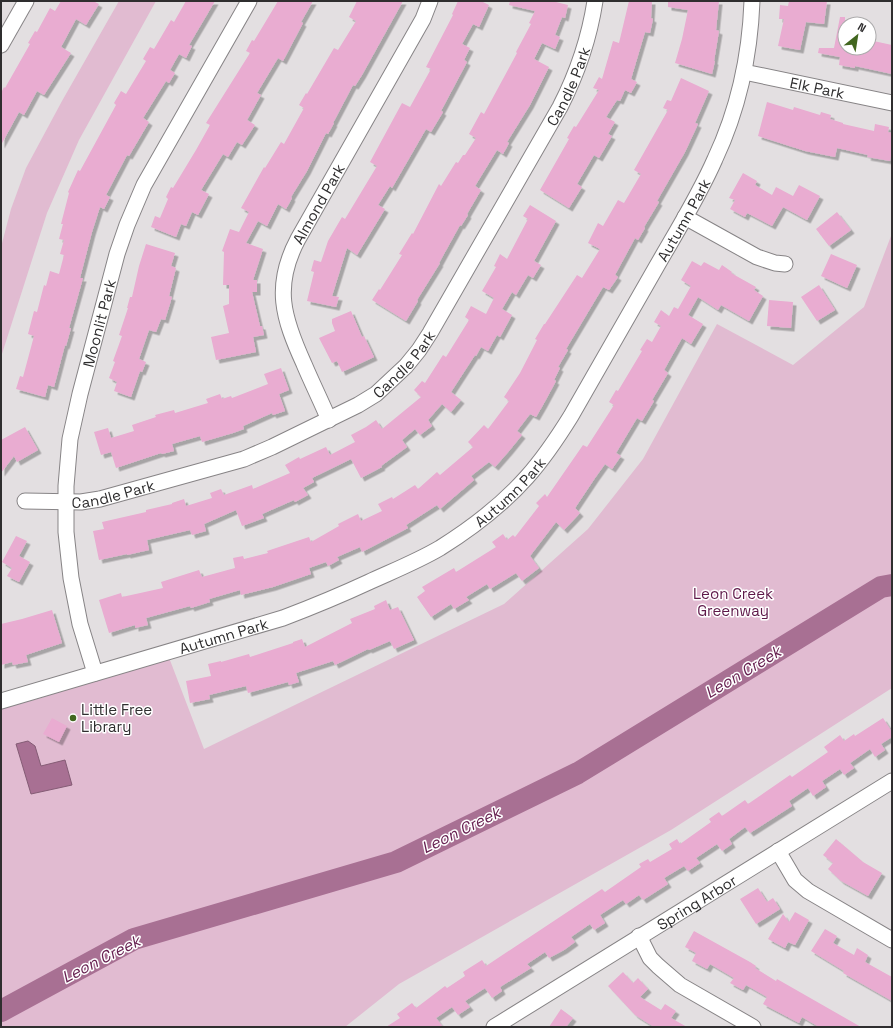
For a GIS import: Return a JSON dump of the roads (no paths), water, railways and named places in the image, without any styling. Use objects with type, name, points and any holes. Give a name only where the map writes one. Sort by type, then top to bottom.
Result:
[{"type":"street","points":[[1,45],[26,1]]},
{"type":"street","name":"Moonlit Park","points":[[95,673],[80,624],[71,578],[66,532],[66,486],[70,439],[80,394],[117,254],[127,225],[144,185],[250,1]]},
{"type":"street","name":"Almond Park","points":[[329,420],[293,339],[286,318],[283,294],[286,271],[298,239],[424,19],[430,1]]},
{"type":"street","name":"Candle Park","points":[[25,501],[66,502],[100,499],[119,495],[244,459],[358,405],[376,394],[392,381],[419,350],[430,333],[556,114],[573,81],[584,53],[595,1]]},
{"type":"street","name":"Autumn Park","points":[[1,701],[296,613],[406,566],[440,548],[501,504],[527,477],[551,447],[571,416],[685,217],[716,159],[732,116],[744,72],[751,24],[752,1]]},
{"type":"street","name":"Elk Park","points":[[744,72],[892,102]]},
{"type":"street","points":[[685,217],[757,257],[775,263],[785,264]]},
{"type":"street","name":"Spring Arbor","points":[[499,1026],[639,936],[892,781]]},
{"type":"street","points":[[778,852],[795,880],[808,891],[892,940]]},
{"type":"street","points":[[639,936],[650,958],[680,985],[753,1027]]},
{"type":"waterway","name":"Leon Creek","points":[[1,1011],[134,939],[396,862],[578,773],[881,587],[892,585]]},
{"type":"place","name":"Little Free Library","points":[[73,718]]},
{"type":"park label","name":"Leon Creek Greenway","points":[[733,602]]}]
